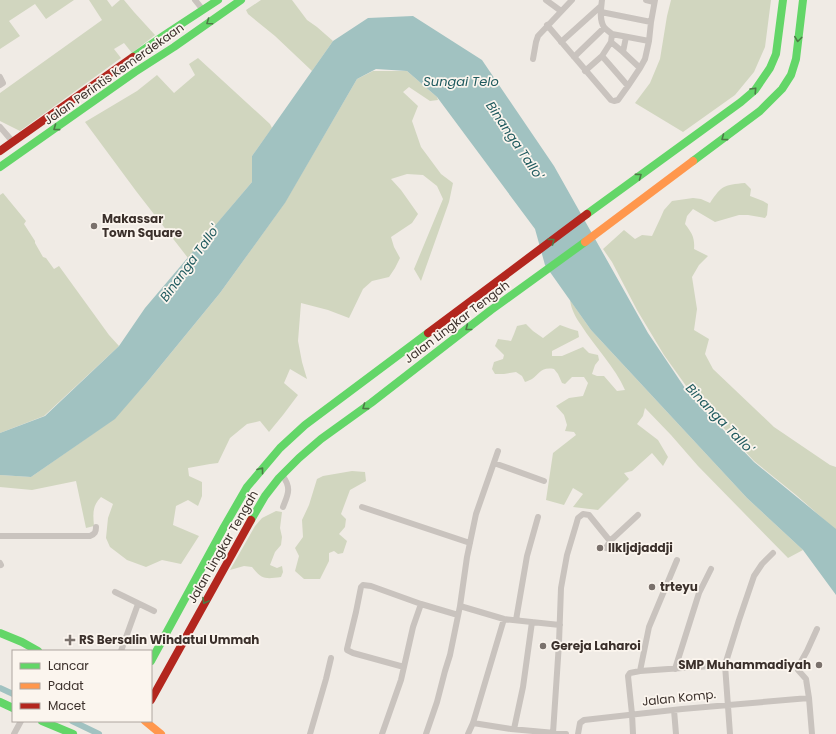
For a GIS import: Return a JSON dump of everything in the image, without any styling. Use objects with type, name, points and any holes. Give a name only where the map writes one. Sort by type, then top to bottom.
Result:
[{"type":"main road","name":"Jalan Perintis Kemerdekaan","points":[[0,151],[166,34],[218,0]]},
{"type":"main road","name":"Jalan Perintis Kemerdekaan","points":[[0,167],[241,0]]},
{"type":"main road","name":"Jalan Lingkar Tengah","points":[[152,659],[247,488],[280,448],[305,425],[607,199],[741,102],[755,90],[770,68],[776,54],[783,0]]},
{"type":"main road","name":"Jalan Lingkar Tengah","points":[[152,698],[240,537],[265,496],[282,475],[321,439],[371,403],[491,310],[760,112],[782,89],[790,75],[796,59],[803,0]]},
{"type":"main road","points":[[0,633],[36,650]]},
{"type":"main road","points":[[0,702],[12,708]]},
{"type":"main road","points":[[44,722],[74,734]]},
{"type":"main road","points":[[146,722],[161,734]]},
{"type":"street","points":[[195,0],[203,10]]},
{"type":"street","points":[[546,0],[561,12]]},
{"type":"street","points":[[533,59],[537,38],[547,25],[572,0]]},
{"type":"street","points":[[547,25],[585,71],[614,102],[618,100],[645,60],[655,1],[646,0]]},
{"type":"street","points":[[601,6],[651,22]]},
{"type":"street","points":[[601,6],[601,19],[604,28],[612,34],[649,41]]},
{"type":"street","points":[[561,42],[601,6]]},
{"type":"street","points":[[574,57],[604,28]]},
{"type":"street","points":[[585,71],[602,56],[611,42],[612,34]]},
{"type":"street","points":[[623,52],[626,36]]},
{"type":"street","points":[[611,42],[640,68]]},
{"type":"street","points":[[602,56],[628,86]]},
{"type":"street","points":[[0,127],[13,142]]},
{"type":"street","points":[[426,734],[437,702],[450,655],[476,514],[498,451]]},
{"type":"street","points":[[494,463],[544,482]]},
{"type":"street","points":[[282,475],[289,489],[283,508]]},
{"type":"street","points":[[362,507],[470,542]]},
{"type":"street","points":[[553,733],[562,575],[580,515],[589,515],[610,541]]},
{"type":"street","points":[[606,548],[610,541],[638,515]]},
{"type":"street","points":[[516,620],[526,562],[538,516]]},
{"type":"street","points":[[0,536],[90,536],[95,534],[96,527]]},
{"type":"street","points":[[677,560],[649,627],[640,671],[725,666],[754,576],[762,564],[773,553]]},
{"type":"street","points":[[674,669],[700,593],[711,569]]},
{"type":"street","points":[[404,667],[352,653],[347,650],[362,585],[366,584],[421,604],[458,615]]},
{"type":"street","points":[[115,592],[154,611]]},
{"type":"street","points":[[121,650],[138,604]]},
{"type":"street","points":[[382,734],[401,680],[413,627],[421,604]]},
{"type":"street","points":[[460,606],[504,619],[560,625]]},
{"type":"street","points":[[468,734],[473,723],[504,619]]},
{"type":"street","points":[[514,729],[523,687],[532,622]]},
{"type":"street","points":[[812,734],[806,679],[798,670],[798,667],[817,629]]},
{"type":"street","points":[[310,734],[326,679],[330,658]]},
{"type":"street","name":"Jalan Komp.","points":[[725,666],[730,734]]},
{"type":"street","name":"Jalan Komp.","points":[[633,734],[628,676],[630,673],[640,671]]},
{"type":"street","name":"Jalan Komp.","points":[[632,714],[809,698]]},
{"type":"street","points":[[674,710],[676,734]]},
{"type":"street","points":[[578,734],[580,723],[582,721],[632,714]]},
{"type":"street","points":[[14,734],[20,722]]},
{"type":"street","points":[[473,723],[504,731],[514,729],[566,734]]},
{"type":"green space","points":[[0,0],[74,0],[46,19],[35,4],[9,21],[20,36],[0,49]]},
{"type":"green space","points":[[89,0],[107,0],[112,7],[120,0],[124,0],[155,35],[132,53],[124,43],[114,49],[121,58],[20,131],[0,121],[0,93],[102,20]]},
{"type":"green space","points":[[261,0],[292,0],[307,20],[333,41],[312,71],[275,36],[248,14],[246,10]]},
{"type":"green space","points":[[671,0],[771,0],[765,47],[754,72],[735,95],[683,132],[635,103],[650,83],[660,59]]},
{"type":"green space","points":[[198,58],[270,124],[272,128],[252,156],[252,182],[188,258],[85,122],[137,91],[157,75],[174,93],[195,75],[189,64]]},
{"type":"green space","points":[[373,71],[407,71],[437,97],[438,100],[430,101],[409,87],[403,92],[418,106],[412,121],[421,147],[441,174],[453,183],[449,202],[421,281],[414,269],[443,199],[437,186],[423,175],[407,174],[391,179],[418,214],[412,223],[391,237],[400,258],[389,277],[372,281],[363,289],[349,318],[328,310],[301,303],[298,341],[307,379],[290,369],[284,383],[298,395],[269,432],[260,421],[247,424],[230,438],[218,463],[188,468],[189,476],[202,482],[202,496],[198,506],[188,500],[176,506],[173,525],[199,536],[181,564],[162,560],[146,567],[127,560],[110,547],[106,538],[108,518],[113,504],[101,497],[96,504],[93,514],[94,526],[86,528],[76,481],[32,490],[0,487],[0,475],[31,477],[114,419],[148,381],[220,293],[284,204],[357,79]]},
{"type":"green space","points":[[745,183],[751,189],[750,196],[768,204],[767,215],[765,218],[739,215],[715,222],[693,209],[687,216],[685,224],[690,230],[694,242],[694,249],[708,256],[699,265],[692,277],[697,309],[694,330],[709,339],[705,354],[713,369],[774,427],[830,465],[836,467],[836,530],[754,461],[689,390],[664,355],[637,310],[612,262],[603,249],[624,230],[635,239],[642,235],[652,236],[664,210],[672,201],[693,198],[701,199],[710,203],[724,187],[732,184]]},
{"type":"green space","points":[[3,193],[26,221],[24,224],[43,257],[46,258],[54,269],[59,266],[109,335],[119,346],[44,416],[0,433],[0,195]]},
{"type":"green space","points":[[570,300],[591,330],[747,498],[803,550],[788,558],[698,466],[645,408],[643,416],[637,424],[658,440],[668,457],[663,466],[652,453],[632,471],[624,473],[629,479],[598,510],[573,507],[583,494],[573,488],[564,505],[546,500],[553,453],[576,435],[574,432],[565,431],[567,425],[564,415],[556,406],[569,398],[583,396],[588,383],[584,377],[572,377],[565,384],[562,383],[554,369],[543,370],[532,379],[525,382],[522,376],[516,372],[495,374],[492,369],[494,362],[503,359],[504,355],[495,346],[498,339],[511,341],[517,326],[526,324],[543,338],[560,325],[578,331],[579,337],[552,351],[552,356],[562,356],[583,347],[589,353],[598,355],[599,360],[595,365],[592,374],[604,376],[617,391],[625,390],[616,373],[577,319]]},
{"type":"green space","points":[[352,471],[365,472],[366,481],[350,490],[341,514],[346,519],[345,527],[339,534],[347,541],[343,553],[338,554],[334,551],[329,553],[329,561],[320,579],[304,579],[295,571],[299,556],[295,548],[303,537],[302,520],[309,505],[317,479],[323,476]]},
{"type":"green space","points":[[276,511],[282,512],[280,528],[282,537],[281,545],[275,552],[270,565],[277,568],[282,566],[283,572],[281,577],[265,578],[252,567],[244,566],[230,570],[255,526],[262,518]]},
{"type":"water","name":"Sungai Telo","points":[[413,16],[482,60],[554,166],[648,333],[689,394],[754,462],[836,529],[836,595],[803,550],[747,498],[591,330],[545,265],[535,229],[437,97],[407,71],[376,69],[357,79],[285,203],[220,293],[115,419],[31,477],[0,475],[0,433],[45,416],[119,346],[145,308],[252,182],[252,156],[333,41],[368,18]]},
{"type":"waterway","points":[[0,688],[12,694]]},
{"type":"waterway","points":[[74,722],[99,734]]},
{"type":"traffic: fast","points":[[133,57],[218,0]]},
{"type":"traffic: fast","points":[[0,167],[241,0]]},
{"type":"traffic: fast","points":[[587,214],[741,102],[755,90],[770,68],[776,54],[783,0]]},
{"type":"traffic: fast","points":[[693,161],[760,111],[782,89],[791,75],[796,59],[803,0]]},
{"type":"traffic: fast","points":[[251,520],[265,496],[279,478],[321,439],[371,403],[491,310],[585,242]]},
{"type":"traffic: fast","points":[[152,659],[247,487],[280,448],[305,425],[428,333]]},
{"type":"traffic: fast","points":[[0,633],[36,650]]},
{"type":"traffic: fast","points":[[0,702],[12,708]]},
{"type":"traffic: fast","points":[[44,722],[73,734]]},
{"type":"traffic: slow","points":[[585,242],[693,161]]},
{"type":"traffic: slow","points":[[146,722],[161,734]]},
{"type":"traffic: jam","points":[[0,151],[133,57]]},
{"type":"traffic: jam","points":[[428,333],[587,214]]},
{"type":"traffic: jam","points":[[152,698],[251,520]]},
{"type":"place","name":"Makassar Town Square","points":[[94,226]]},
{"type":"place","name":"llkljdjaddji","points":[[600,548]]},
{"type":"place","name":"trteyu","points":[[652,587]]},
{"type":"place","name":"RS Bersalin Wihdatul Ummah","points":[[70,640]]},
{"type":"place","name":"Gereja Laharoi","points":[[543,646]]},
{"type":"place","name":"SMP Muhammadiyah","points":[[819,665]]},
{"type":"water label","name":"Binanga Tallo'","points":[[515,140]]},
{"type":"water label","name":"Binanga Tallo'","points":[[189,263]]},
{"type":"water label","name":"Binanga Tallo'","points":[[720,418]]}]
